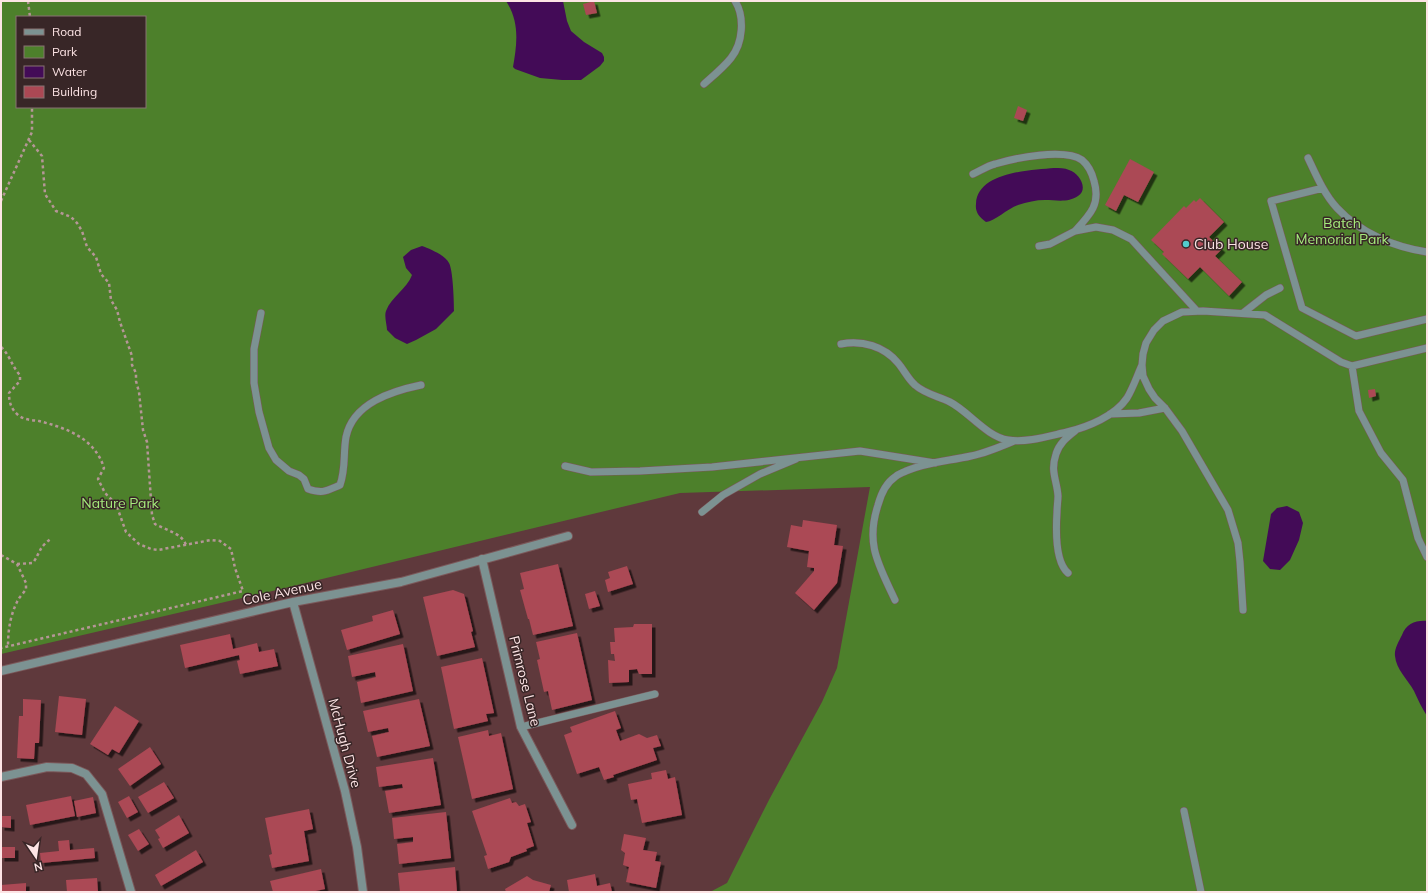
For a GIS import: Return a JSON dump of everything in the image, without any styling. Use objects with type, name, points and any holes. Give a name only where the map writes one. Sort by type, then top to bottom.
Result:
[{"type":"street","name":"Cole Avenue","points":[[1,671],[293,602],[401,582],[568,536]]},
{"type":"street","name":"Primrose Lane","points":[[482,559],[522,728],[572,825]]},
{"type":"street","name":"McHugh Drive","points":[[293,602],[345,791],[357,847],[363,892]]},
{"type":"street","points":[[1,777],[47,767],[72,768],[86,774],[102,794],[131,892]]},
{"type":"lane","points":[[704,84],[732,58],[738,45],[742,33],[738,6],[735,1]]},
{"type":"lane","points":[[973,174],[993,164],[1027,157],[1057,154],[1082,160],[1091,172],[1095,185],[1096,203],[1088,218],[1075,231]]},
{"type":"lane","points":[[1308,158],[1317,179],[1337,208],[1361,229],[1383,240],[1427,252]]},
{"type":"lane","points":[[1323,188],[1271,201],[1302,308],[1356,336],[1427,319]]},
{"type":"lane","points":[[1039,246],[1050,244],[1075,231],[1096,226],[1113,230],[1131,239],[1197,311]]},
{"type":"lane","points":[[1243,313],[1266,294],[1280,288]]},
{"type":"lane","points":[[1243,610],[1238,543],[1228,510],[1182,431],[1165,408],[1154,398],[1144,376],[1142,365],[1143,354],[1146,343],[1154,330],[1163,321],[1182,312],[1197,311],[1265,315],[1341,362],[1352,366],[1427,348]]},
{"type":"lane","points":[[260,313],[254,349],[254,383],[269,448],[276,460],[289,471],[304,479],[308,489],[318,492],[326,491],[340,485],[344,474],[346,437],[350,425],[360,412],[386,395],[399,390],[421,385]]},
{"type":"lane","points":[[841,344],[852,342],[864,343],[890,354],[914,384],[922,391],[951,403],[990,432],[1007,440],[1028,440],[1076,430],[1098,421],[1114,411],[1126,398],[1142,365]]},
{"type":"lane","points":[[1352,366],[1359,411],[1381,453],[1402,480],[1418,538],[1427,557]]},
{"type":"lane","points":[[1108,414],[1139,413],[1165,408]]},
{"type":"lane","points":[[1068,573],[1061,564],[1058,550],[1058,499],[1053,472],[1058,448],[1063,441],[1076,430]]},
{"type":"lane","points":[[895,600],[879,565],[873,544],[874,517],[879,500],[886,486],[895,476],[911,469],[935,462],[972,456],[1016,440]]},
{"type":"lane","points":[[565,466],[592,472],[640,471],[712,467],[860,450],[935,462]]},
{"type":"lane","points":[[702,512],[723,495],[760,474],[804,456]]},
{"type":"lane","points":[[522,728],[655,694]]},
{"type":"lane","points":[[1184,811],[1201,892]]},
{"type":"path","points":[[28,1],[30,16]]},
{"type":"path","points":[[1,201],[32,132],[32,108]]},
{"type":"path","points":[[29,140],[42,156],[45,194],[56,211],[71,217],[82,231],[87,247],[96,257],[101,274],[109,283],[111,300],[117,310],[130,350],[132,365],[136,373],[136,381],[140,392],[143,430],[147,442],[152,515],[155,524],[184,540],[186,545]]},
{"type":"path","points":[[1,347],[7,353],[15,370],[20,375],[20,381],[9,393],[9,402],[14,410],[18,415],[25,419],[46,423],[74,432],[93,447],[101,459],[104,468],[98,479],[105,492],[116,504],[126,532],[139,544],[158,550],[211,540],[220,541],[231,549],[235,568],[243,591],[1,648]]},
{"type":"path","points":[[1,555],[17,564],[33,563],[44,543],[52,538]]},
{"type":"path","points":[[8,647],[10,624],[13,612],[17,601],[26,588],[26,583],[17,564]]},
{"type":"green space","points":[[1,1],[1427,1],[1427,892],[710,892],[727,883],[770,798],[822,702],[837,668],[870,487],[680,493],[264,593],[1,654]]},
{"type":"water","points":[[506,1],[563,1],[567,21],[571,31],[584,42],[602,53],[604,61],[600,66],[581,80],[540,78],[515,69],[513,67],[516,50],[514,17]]},
{"type":"water","points":[[1054,168],[1067,169],[1076,174],[1083,185],[1083,189],[1078,196],[1070,200],[1038,200],[1021,204],[986,222],[978,214],[976,204],[979,193],[985,185],[995,179],[1019,172]]},
{"type":"water","points":[[422,246],[441,255],[449,263],[452,279],[454,311],[436,329],[407,344],[395,338],[387,330],[385,313],[391,301],[407,285],[412,275],[406,268],[403,257],[411,250]]},
{"type":"water","points":[[1287,506],[1299,512],[1303,523],[1299,540],[1290,560],[1280,570],[1270,569],[1263,561],[1271,514],[1277,508]]},
{"type":"water","points":[[1419,621],[1427,621],[1427,716],[1396,661],[1395,651],[1404,631],[1409,625]]},
{"type":"building","points":[[594,1],[597,13],[586,15],[583,4]]},
{"type":"building","points":[[1018,106],[1027,110],[1023,121],[1014,118]]},
{"type":"building","points":[[1130,159],[1154,172],[1138,202],[1124,195],[1116,211],[1105,205]]},
{"type":"building","name":"Club House","points":[[1200,198],[1224,222],[1209,237],[1222,249],[1215,256],[1242,282],[1229,296],[1200,267],[1188,279],[1162,254],[1164,252],[1151,240],[1184,206],[1186,208],[1194,200],[1196,202]]},
{"type":"building","points":[[1375,389],[1376,396],[1369,398],[1368,390]]},
{"type":"building","points":[[803,520],[837,525],[834,545],[843,546],[837,583],[814,610],[795,593],[814,571],[814,568],[807,567],[809,551],[787,547],[791,525],[802,527]]},
{"type":"building","points":[[558,564],[573,626],[533,635],[520,590],[524,589],[520,573]]},
{"type":"building","points":[[627,566],[633,584],[608,592],[605,580],[610,578],[608,572]]},
{"type":"building","points":[[453,590],[464,594],[473,631],[471,632],[475,647],[437,656],[423,597]]},
{"type":"building","points":[[595,591],[600,606],[589,609],[585,594]]},
{"type":"building","points":[[393,610],[400,634],[347,650],[341,630],[373,621],[372,616]]},
{"type":"building","points":[[634,624],[652,624],[652,674],[639,674],[637,669],[629,670],[629,682],[609,683],[608,660],[615,661],[614,654],[611,654],[610,642],[615,642],[614,628],[633,627]]},
{"type":"building","points":[[577,633],[592,700],[552,710],[548,691],[544,692],[537,660],[540,659],[536,642]]},
{"type":"building","points":[[230,634],[233,649],[257,643],[259,652],[274,649],[278,666],[240,674],[237,661],[240,660],[239,655],[185,668],[180,645]]},
{"type":"building","points":[[403,644],[413,691],[361,703],[357,682],[376,677],[375,672],[352,677],[348,656]]},
{"type":"building","points":[[482,658],[494,713],[486,714],[488,721],[454,729],[441,667]]},
{"type":"building","points":[[59,696],[86,699],[82,735],[55,732]]},
{"type":"building","points":[[23,699],[41,700],[39,743],[35,743],[34,759],[17,758],[19,716],[23,716]]},
{"type":"building","points":[[419,699],[430,746],[377,757],[372,736],[389,732],[388,728],[368,732],[363,711]]},
{"type":"building","points":[[115,706],[139,721],[119,753],[112,749],[108,755],[90,744]]},
{"type":"building","points":[[615,711],[621,728],[616,730],[620,741],[639,734],[647,738],[657,735],[661,746],[653,748],[657,760],[613,775],[614,777],[604,780],[599,767],[577,774],[564,735],[572,732],[570,727]]},
{"type":"building","points":[[488,730],[489,736],[501,733],[513,789],[472,799],[458,737]]},
{"type":"building","points":[[150,747],[161,764],[130,786],[118,769]]},
{"type":"building","points":[[433,758],[441,805],[389,813],[385,791],[403,788],[402,784],[379,787],[376,767]]},
{"type":"building","points":[[666,770],[668,779],[675,777],[682,815],[642,823],[637,799],[631,800],[628,784],[652,779],[651,773]]},
{"type":"building","points":[[164,782],[174,798],[148,813],[138,797]]},
{"type":"building","points":[[71,796],[75,816],[30,825],[26,805]]},
{"type":"building","points":[[129,796],[138,812],[127,818],[118,802]]},
{"type":"building","points":[[93,797],[96,813],[77,817],[74,801]]},
{"type":"building","points":[[510,798],[512,803],[516,802],[519,806],[525,804],[531,822],[527,823],[534,846],[526,849],[527,851],[511,857],[509,862],[488,869],[484,856],[487,855],[472,811]]},
{"type":"building","points":[[309,809],[313,829],[304,831],[309,861],[272,868],[269,855],[272,854],[265,818]]},
{"type":"building","points":[[446,812],[451,858],[399,864],[397,844],[413,842],[413,837],[394,839],[392,818]]},
{"type":"building","points":[[179,815],[189,833],[163,848],[158,839],[160,838],[155,830]]},
{"type":"building","points":[[1,816],[11,816],[11,828],[1,827]]},
{"type":"building","points":[[139,829],[149,844],[138,851],[128,835]]},
{"type":"building","points":[[624,834],[646,838],[643,850],[657,852],[655,861],[661,862],[656,888],[626,882],[629,867],[623,865],[625,853],[621,850]]},
{"type":"building","points":[[69,840],[70,850],[94,848],[95,858],[41,863],[40,853],[59,851],[58,841]]},
{"type":"building","points":[[1,847],[15,847],[15,858],[1,858]]},
{"type":"building","points":[[196,850],[203,862],[161,886],[155,875]]},
{"type":"building","points":[[455,867],[457,892],[400,892],[398,873]]},
{"type":"building","points":[[321,869],[325,889],[311,892],[273,892],[270,881]]},
{"type":"building","points":[[595,874],[597,886],[610,883],[612,892],[569,892],[567,880]]},
{"type":"building","points":[[527,876],[533,880],[551,885],[549,892],[506,892],[505,889]]},
{"type":"building","points":[[97,878],[98,892],[67,892],[66,880]]},
{"type":"building","points":[[26,883],[26,892],[1,892],[1,885]]},
{"type":"place","name":"Club House","points":[[1186,244]]},
{"type":"park label","name":"Batch Memorial Park","points":[[1342,232]]},
{"type":"park label","name":"Nature Park","points":[[120,503]]}]
